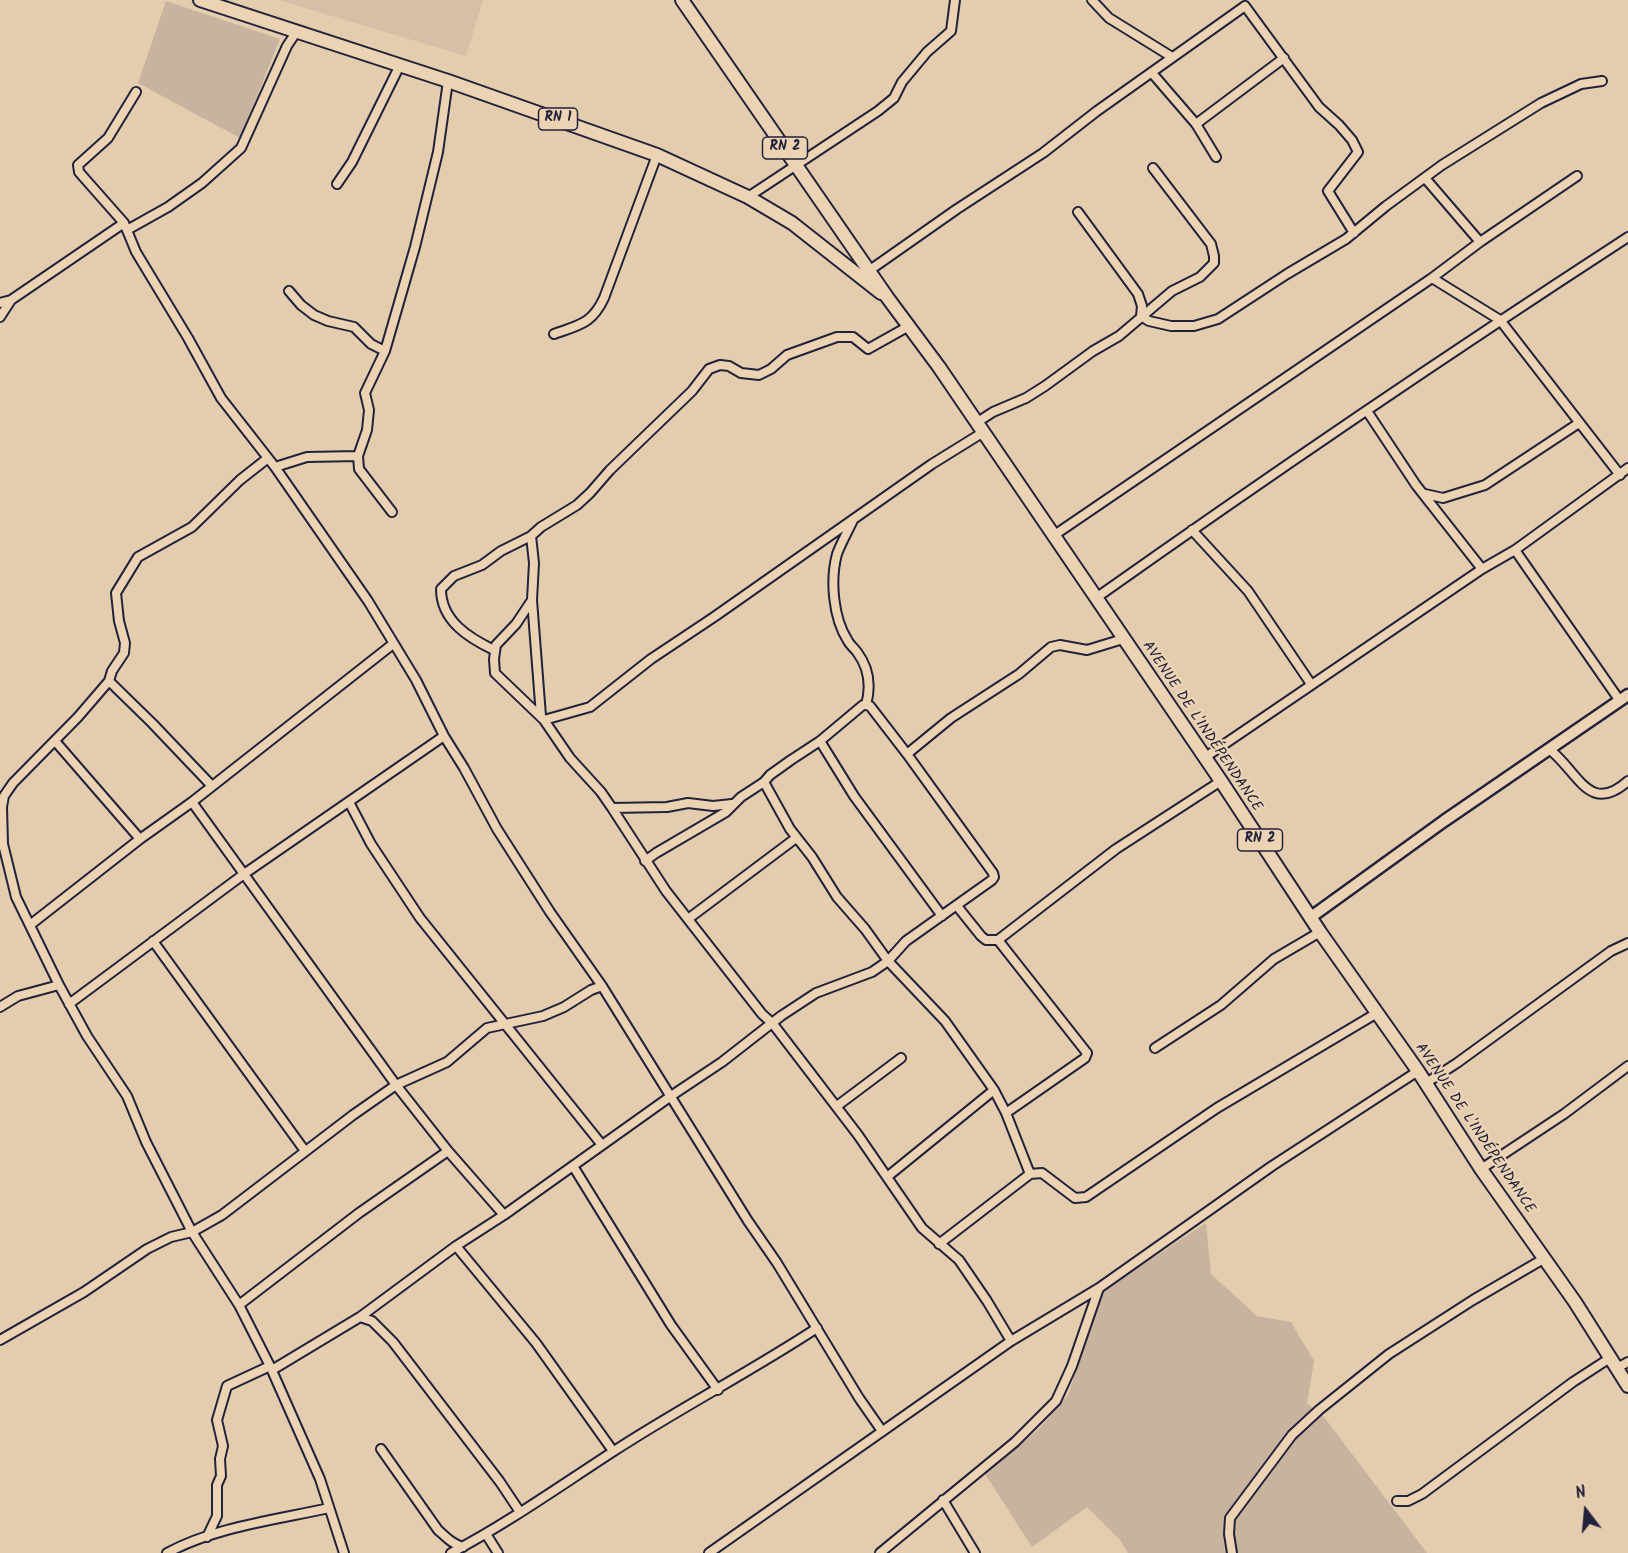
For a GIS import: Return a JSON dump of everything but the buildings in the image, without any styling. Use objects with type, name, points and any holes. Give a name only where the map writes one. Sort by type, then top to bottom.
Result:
[{"type":"main road","name":"RN 1","points":[[200,0],[448,81],[657,155],[748,198],[792,223],[887,297]]},
{"type":"main road","name":"RN 2","points":[[682,0],[887,297]]},
{"type":"main road","name":"AVENUE DE L'INDÉPENDANCE","points":[[887,297],[1221,781],[1320,932],[1418,1071],[1481,1169],[1618,1363],[1628,1386]]},
{"type":"street","points":[[748,198],[894,98],[914,66],[951,31],[955,0]]},
{"type":"street","points":[[1092,0],[1109,18],[1172,57]]},
{"type":"street","points":[[870,270],[1043,153],[1096,111],[1245,6],[1319,107],[1352,140],[1358,152],[1328,191],[1354,233]]},
{"type":"street","points":[[0,303],[11,300],[125,226],[168,207],[202,183],[241,148],[287,46],[297,31]]},
{"type":"street","points":[[1196,124],[1284,58]]},
{"type":"street","points":[[337,184],[352,162],[400,65]]},
{"type":"street","points":[[1152,73],[1196,124],[1216,157]]},
{"type":"street","points":[[392,512],[359,469],[358,456],[367,430],[369,410],[365,393],[385,351],[415,247],[432,182],[446,111],[448,81]]},
{"type":"street","points":[[1142,316],[1149,321],[1171,326],[1194,326],[1218,319],[1354,233],[1442,165],[1555,95],[1581,84],[1602,81]]},
{"type":"street","points":[[136,92],[108,138],[78,165],[79,172],[125,226],[136,252],[188,338],[217,392],[318,526],[368,601],[416,680],[444,736],[503,839],[602,986],[748,1221],[777,1263],[859,1398],[882,1431]]},
{"type":"street","points":[[554,334],[582,323],[597,312],[657,155]]},
{"type":"street","points":[[543,718],[590,707],[651,659],[932,464],[979,428],[993,412],[1035,392],[1093,351],[1119,336],[1172,291],[1200,277],[1214,263],[1211,244],[1153,168]]},
{"type":"street","points":[[1053,536],[1577,176]]},
{"type":"street","points":[[1425,178],[1480,242]]},
{"type":"street","points":[[1078,212],[1138,294],[1142,316]]},
{"type":"street","points":[[1096,598],[1500,320],[1628,237]]},
{"type":"street","points":[[1431,278],[1500,320],[1620,475]]},
{"type":"street","points":[[289,291],[314,315],[354,327],[370,344],[385,351]]},
{"type":"street","points":[[0,317],[11,300]]},
{"type":"street","points":[[494,650],[461,631],[447,612],[441,598],[441,589],[454,576],[482,566],[501,551],[531,536],[541,527],[577,505],[692,391],[709,369],[720,365],[729,366],[741,373],[759,375],[788,356],[837,337],[853,337],[868,349],[909,326]]},
{"type":"street","points":[[1367,411],[1422,493],[1482,569]]},
{"type":"street","points":[[1422,493],[1443,498],[1485,485],[1579,423]]},
{"type":"street","points":[[275,467],[307,457],[358,456]]},
{"type":"street","points":[[268,458],[240,480],[192,527],[138,557],[116,593],[119,621],[125,643],[124,653],[112,671],[109,681],[13,783],[4,796],[3,844],[16,897],[59,985],[87,1036],[127,1096],[146,1142],[192,1232],[239,1305],[271,1368],[320,1479],[344,1553]]},
{"type":"street","points":[[1204,758],[1482,569],[1515,550],[1628,468]]},
{"type":"street","points":[[853,520],[838,553],[834,571],[835,597],[844,632],[859,654],[870,681],[866,705]]},
{"type":"street","points":[[1192,530],[1248,591],[1311,684]]},
{"type":"street","points":[[531,536],[534,563],[532,600],[543,718]]},
{"type":"street","points":[[1311,917],[1444,821],[1624,698],[1515,550]]},
{"type":"street","points":[[532,600],[516,624],[496,645],[494,650],[495,673],[543,718],[570,758],[601,792],[645,861],[762,1014],[773,1024],[837,1106],[922,1228],[959,1260],[1011,1341]]},
{"type":"street","points":[[907,754],[960,712],[1019,675],[1051,647],[1060,645],[1087,650],[1123,639]]},
{"type":"street","points":[[30,925],[140,839],[192,802],[393,644]]},
{"type":"street","points":[[109,681],[212,786]]},
{"type":"street","points":[[528,703],[540,693]]},
{"type":"street","points":[[207,1537],[217,1516],[217,1485],[223,1446],[217,1420],[227,1386],[271,1368],[360,1317],[456,1246],[504,1215],[722,1062],[781,1016],[816,993],[872,972],[888,961],[906,941],[994,877],[907,754],[870,706],[866,705],[732,804],[726,812],[645,861]]},
{"type":"street","points":[[69,1004],[244,874],[444,736]]},
{"type":"street","points":[[55,741],[140,839]]},
{"type":"street","points":[[820,741],[854,796],[942,916]]},
{"type":"street","points":[[1549,749],[1568,766],[1588,791],[1600,796],[1617,791],[1628,781]]},
{"type":"street","points":[[957,906],[981,936],[986,940],[998,940],[1116,849],[1221,781]]},
{"type":"street","points":[[764,782],[796,838],[812,857],[837,897],[865,929],[888,961],[945,1021],[994,1090],[1006,1113],[1030,1174]]},
{"type":"street","points":[[192,802],[396,1085],[448,1151],[504,1215]]},
{"type":"street","points":[[349,802],[371,844],[420,918],[602,1145]]},
{"type":"street","points":[[612,808],[667,807],[688,802],[712,806],[732,804]]},
{"type":"street","points":[[688,919],[796,838]]},
{"type":"street","points":[[1155,1048],[1221,1005],[1274,959],[1320,932]]},
{"type":"street","points":[[998,940],[1087,1053],[1085,1058],[1006,1113]]},
{"type":"street","points":[[153,941],[305,1151]]},
{"type":"street","points":[[1426,1083],[1611,951],[1628,943]]},
{"type":"street","points":[[0,1007],[18,996],[59,985]]},
{"type":"street","points":[[0,1340],[84,1292],[147,1249],[171,1237],[192,1232],[222,1215],[396,1085],[447,1062],[487,1028],[505,1026],[543,1016],[602,986]]},
{"type":"street","points":[[939,1244],[1030,1174],[1042,1173],[1075,1198],[1086,1197],[1217,1108],[1377,1013]]},
{"type":"street","points":[[837,1106],[901,1058]]},
{"type":"street","points":[[1481,1169],[1564,1114],[1628,1066]]},
{"type":"street","points":[[709,1553],[1011,1341],[1099,1288],[1272,1166],[1418,1071]]},
{"type":"street","points":[[887,1177],[994,1090]]},
{"type":"street","points":[[239,1305],[359,1213],[448,1151]]},
{"type":"street","points":[[573,1166],[659,1306],[718,1390]]},
{"type":"street","points":[[456,1246],[536,1343],[613,1451]]},
{"type":"street","points":[[1232,1553],[1229,1534],[1230,1518],[1299,1429],[1389,1354],[1473,1300],[1545,1258]]},
{"type":"street","points":[[880,1553],[1015,1442],[1056,1401],[1072,1366],[1099,1288]]},
{"type":"street","points":[[360,1317],[372,1321],[393,1342],[500,1482],[520,1512]]},
{"type":"street","points":[[451,1553],[486,1534],[613,1451],[718,1390],[816,1328]]},
{"type":"street","points":[[1396,1501],[1408,1501],[1422,1494],[1573,1382],[1618,1363]]},
{"type":"street","points":[[381,1449],[438,1530],[448,1539],[463,1547]]},
{"type":"street","points":[[943,1500],[975,1553]]},
{"type":"street","points":[[167,1553],[182,1545],[207,1537],[328,1508]]},
{"type":"street","points":[[486,1534],[498,1553]]},
{"type":"shaded area","points":[[278,0],[483,0],[466,56]]},
{"type":"shaded area","points":[[166,1],[280,39],[240,138],[138,83]]},
{"type":"shaded area","points":[[1206,1223],[1211,1274],[1257,1316],[1291,1322],[1314,1361],[1307,1403],[1324,1417],[1427,1553],[1128,1553],[1120,1540],[1087,1507],[1032,1547],[985,1474],[1039,1429],[1068,1395],[1104,1290]]}]
